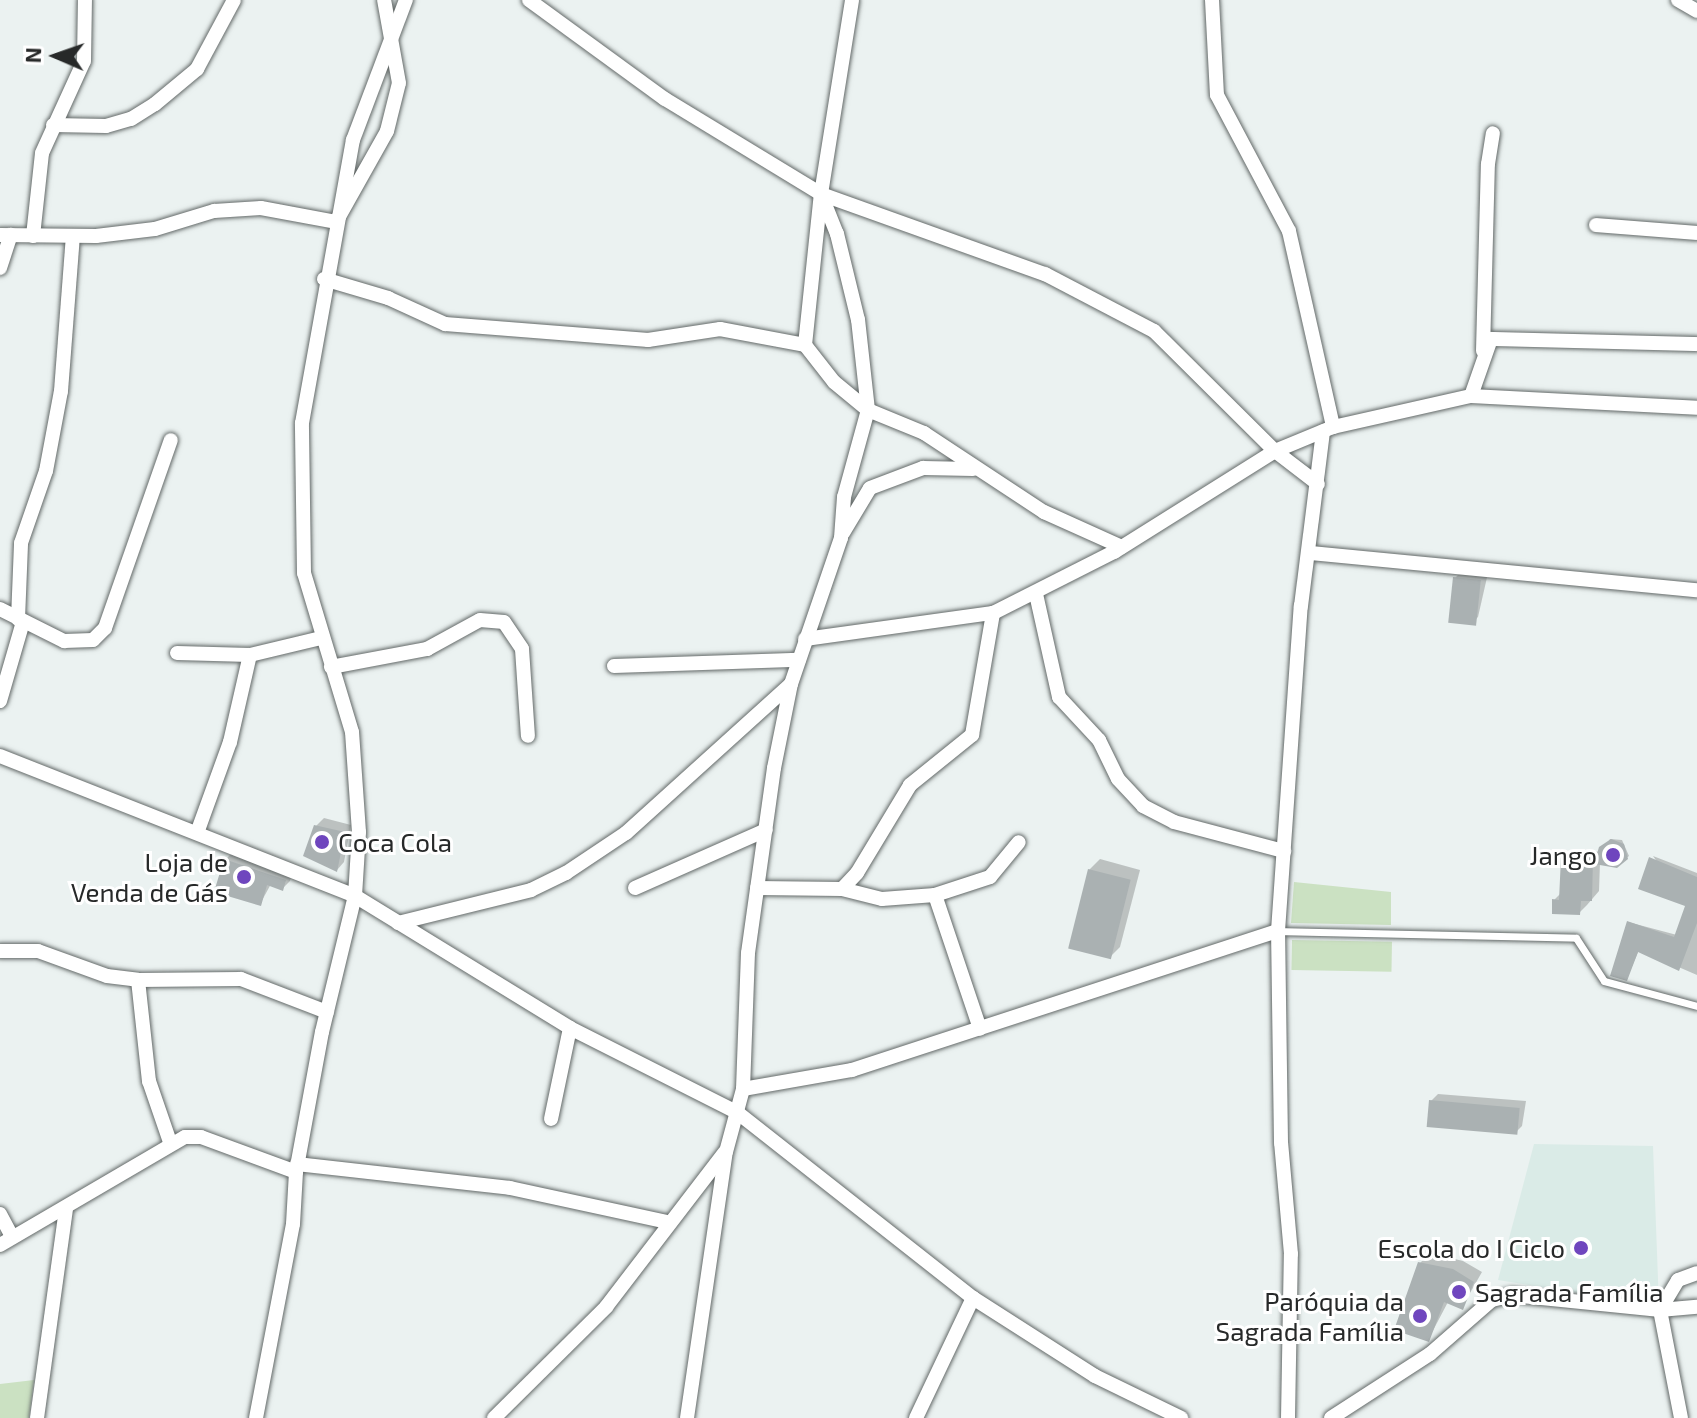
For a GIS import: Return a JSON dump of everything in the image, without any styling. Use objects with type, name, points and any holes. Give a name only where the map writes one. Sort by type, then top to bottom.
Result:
[{"type":"street","points":[[33,236],[42,153],[84,61],[85,0]]},
{"type":"street","points":[[53,125],[106,126],[131,119],[155,104],[197,69],[234,0]]},
{"type":"street","points":[[336,222],[387,131],[399,83],[384,0]]},
{"type":"street","points":[[256,1418],[293,1224],[296,1168],[327,1012],[355,896],[359,832],[352,732],[321,638],[304,573],[302,423],[324,279],[353,140],[390,33],[406,0]]},
{"type":"street","points":[[529,0],[665,99],[821,194],[1045,274],[1154,331],[1275,451],[1318,484]]},
{"type":"street","points":[[805,345],[821,194],[852,0]]},
{"type":"street","points":[[1212,0],[1217,95],[1289,231],[1328,429],[1301,606],[1278,931],[1281,1143],[1291,1254],[1288,1418]]},
{"type":"street","points":[[1678,0],[1697,11]]},
{"type":"street","points":[[1471,396],[1483,351],[1488,164],[1493,133]]},
{"type":"street","points":[[687,1418],[726,1152],[743,1089],[748,953],[791,684],[805,639],[827,592],[841,538],[844,497],[868,410],[858,320],[837,234],[821,194]]},
{"type":"street","points":[[0,268],[6,235],[73,236],[155,229],[214,211],[261,208],[336,222]]},
{"type":"street","points":[[1596,225],[1697,233]]},
{"type":"street","points":[[0,701],[20,620],[20,553],[46,471],[61,391],[73,236]]},
{"type":"street","points":[[324,279],[417,309],[445,324],[648,340],[720,329],[805,345],[834,382],[868,410],[949,447],[973,469],[1044,512],[1122,547]]},
{"type":"street","points":[[1483,351],[1491,339],[1503,337],[1697,344]]},
{"type":"street","points":[[805,639],[886,632],[993,613],[1036,594],[1122,547],[1275,451],[1328,429],[1471,396],[1697,408]]},
{"type":"street","points":[[0,609],[82,644],[105,628],[171,440]]},
{"type":"street","points":[[841,538],[870,488],[923,468],[973,469]]},
{"type":"street","points":[[1310,553],[1697,590]]},
{"type":"street","points":[[1036,594],[1059,697],[1099,740],[1118,779],[1143,806],[1174,822],[1284,851]]},
{"type":"street","points":[[842,889],[910,785],[972,735],[993,613]]},
{"type":"street","points":[[331,667],[427,649],[480,620],[504,622],[522,649],[528,736]]},
{"type":"street","points":[[177,653],[250,655],[321,638]]},
{"type":"street","points":[[197,833],[230,742],[250,655]]},
{"type":"street","points":[[614,666],[799,660]]},
{"type":"street","points":[[398,923],[531,890],[566,873],[626,833],[791,684]]},
{"type":"street","points":[[0,756],[355,896],[570,1028],[738,1113],[973,1298],[1095,1376],[1181,1418]]},
{"type":"street","points":[[635,888],[766,830]]},
{"type":"street","points":[[757,888],[842,889],[882,899],[935,895],[990,877],[1019,842]]},
{"type":"street","points":[[935,895],[980,1029]]},
{"type":"street","points":[[743,1089],[852,1070],[1278,931]]},
{"type":"street","points":[[0,951],[38,951],[107,976],[138,980],[241,979],[327,1012]]},
{"type":"street","points":[[138,980],[149,1081],[170,1142]]},
{"type":"street","points":[[551,1119],[570,1028]]},
{"type":"street","points":[[0,1214],[6,1241],[66,1210],[170,1142],[201,1137],[296,1168],[510,1188],[667,1222]]},
{"type":"street","points":[[494,1418],[606,1307],[667,1222],[726,1152]]},
{"type":"street","points":[[37,1418],[66,1210]]},
{"type":"street","points":[[1681,1418],[1660,1310],[1678,1280],[1697,1273]]},
{"type":"street","points":[[1331,1418],[1430,1354],[1492,1300],[1512,1295],[1660,1310],[1697,1307]]},
{"type":"street","points":[[916,1418],[973,1298]]},
{"type":"lane","points":[[1278,931],[1576,938],[1604,981],[1697,1006]]},
{"type":"shaded area","name":"Escola do I Ciclo","points":[[1534,1144],[1653,1146],[1659,1306],[1498,1280]]},
{"type":"green space","points":[[1294,882],[1391,892],[1391,925],[1291,923]]},
{"type":"green space","points":[[1292,940],[1392,942],[1391,972],[1291,970]]},
{"type":"green space","points":[[34,1380],[29,1418],[0,1418],[0,1384]]},
{"type":"building","points":[[1453,577],[1481,580],[1476,626],[1448,623]]},
{"type":"building","points":[[314,825],[345,832],[337,872],[303,856]]},
{"type":"building","name":"Jango","points":[[1611,839],[1624,844],[1628,859],[1617,868],[1594,864],[1599,847]]},
{"type":"building","points":[[1561,857],[1593,858],[1592,901],[1581,901],[1580,915],[1552,914],[1552,899],[1559,900]]},
{"type":"building","points":[[1649,857],[1697,877],[1697,923],[1679,971],[1638,952],[1627,981],[1610,976],[1627,921],[1674,937],[1685,906],[1638,889]]},
{"type":"building","name":"Loja de Venda de Gás","points":[[224,859],[286,880],[283,891],[267,885],[261,906],[214,892]]},
{"type":"building","points":[[1088,869],[1131,880],[1111,959],[1068,949]]},
{"type":"building","points":[[1429,1100],[1520,1108],[1517,1135],[1427,1127]]},
{"type":"building","name":"Paróquia da Sagrada Família","points":[[1418,1262],[1453,1269],[1474,1282],[1463,1310],[1444,1302],[1429,1342],[1394,1330]]},
{"type":"place","name":"Coca Cola","points":[[322,842]]},
{"type":"place","name":"Jango","points":[[1613,855]]},
{"type":"place","name":"Loja de Venda de Gás","points":[[244,877]]},
{"type":"place","name":"Escola do I Ciclo","points":[[1581,1248]]},
{"type":"place","name":"Sagrada Família","points":[[1459,1292]]},
{"type":"place","name":"Paróquia da Sagrada Família","points":[[1420,1316]]}]
